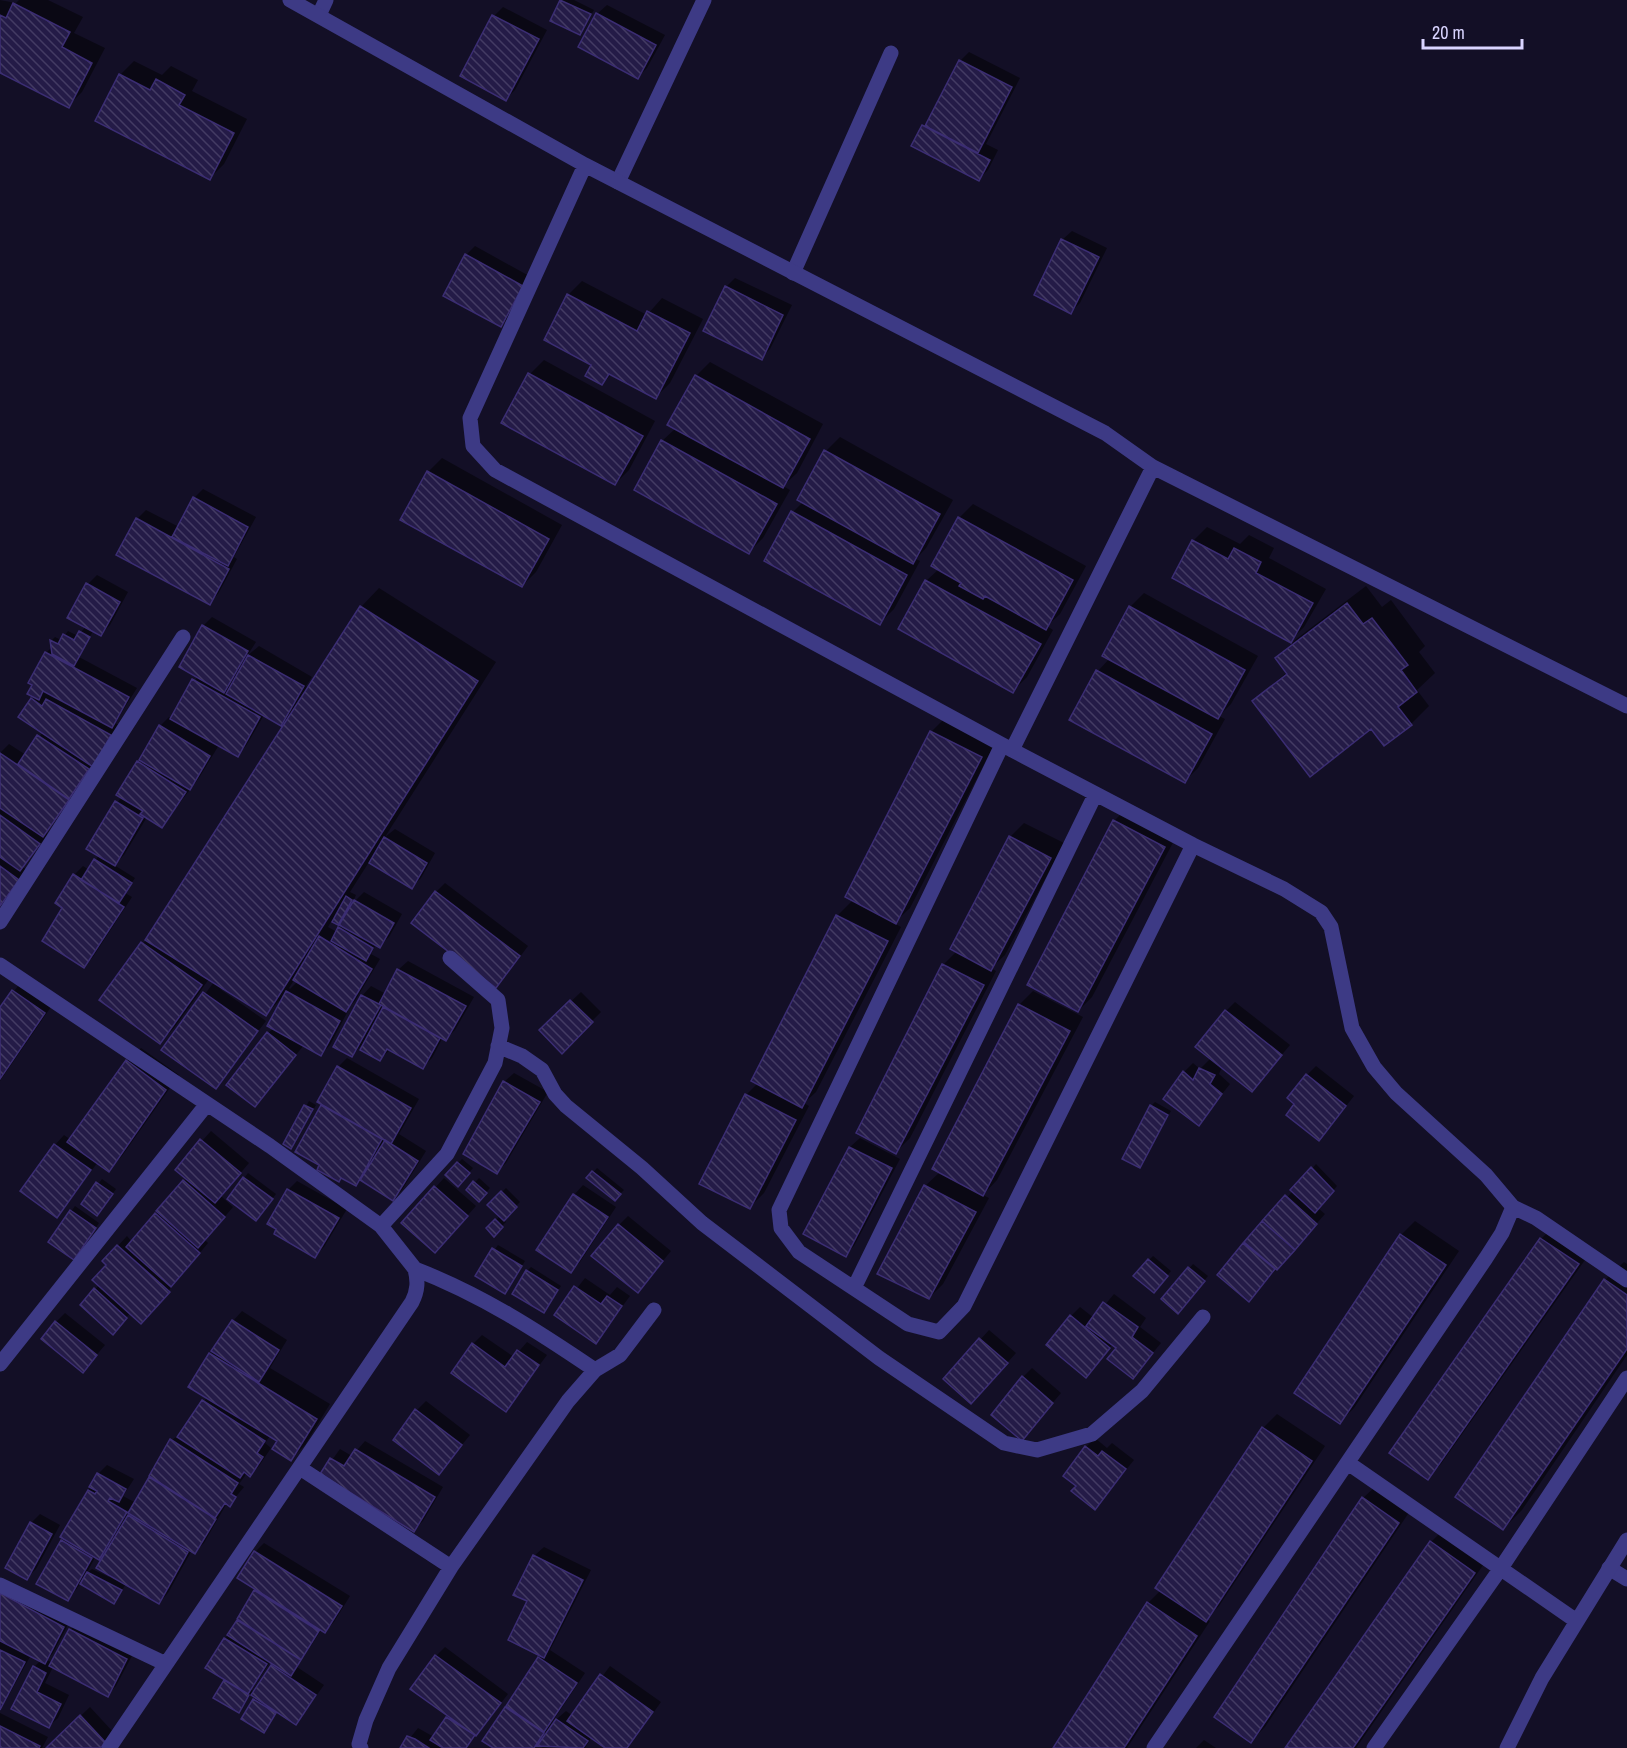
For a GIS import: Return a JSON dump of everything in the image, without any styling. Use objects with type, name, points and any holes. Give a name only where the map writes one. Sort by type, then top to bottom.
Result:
[{"type":"street","points":[[290,0],[585,165],[1105,434],[1153,467],[1627,706]]},
{"type":"street","points":[[319,15],[326,0]]},
{"type":"street","points":[[618,182],[704,0]]},
{"type":"street","points":[[793,273],[891,53]]},
{"type":"street","points":[[585,165],[470,418],[473,446],[495,470],[1007,748],[1193,845],[1284,889],[1321,912],[1331,927],[1352,1028],[1374,1067],[1396,1093],[1486,1175],[1512,1207],[1536,1218],[1627,1280]]},
{"type":"street","points":[[1153,467],[1007,748],[779,1210],[781,1228],[799,1252],[908,1324],[939,1332],[964,1306],[1193,845]]},
{"type":"street","points":[[0,922],[183,637]]},
{"type":"street","points":[[854,1288],[1095,795]]},
{"type":"street","points":[[381,1226],[447,1154],[495,1063],[502,1028],[498,1000],[450,958]]},
{"type":"street","points":[[0,965],[207,1104],[381,1226],[415,1269],[418,1286],[412,1302],[109,1748]]},
{"type":"street","points":[[498,1046],[522,1056],[542,1070],[555,1094],[566,1106],[642,1168],[702,1223],[879,1358],[1004,1443],[1037,1450],[1092,1434],[1142,1391],[1203,1317]]},
{"type":"street","points":[[0,1364],[207,1104]]},
{"type":"street","points":[[1154,1748],[1486,1258],[1502,1233],[1512,1207]]},
{"type":"street","points":[[415,1269],[451,1283],[501,1308],[595,1370]]},
{"type":"street","points":[[361,1748],[359,1744],[366,1720],[389,1668],[451,1568],[568,1401],[595,1370],[620,1355],[654,1310]]},
{"type":"street","points":[[1374,1748],[1502,1568],[1627,1378]]},
{"type":"street","points":[[1348,1463],[1575,1620]]},
{"type":"street","points":[[300,1468],[451,1568]]},
{"type":"street","points":[[1507,1748],[1542,1678],[1575,1620],[1627,1540]]},
{"type":"street","points":[[1609,1568],[1627,1579]]},
{"type":"street","points":[[0,1584],[166,1664]]},
{"type":"building","points":[[560,0],[591,14],[580,35],[550,21]]},
{"type":"building","points":[[13,3],[70,32],[62,47],[92,63],[69,108],[0,73],[0,15],[6,18]]},
{"type":"building","points":[[596,13],[656,45],[638,79],[578,47]]},
{"type":"building","points":[[492,15],[539,39],[506,101],[460,76]]},
{"type":"building","points":[[959,60],[1012,87],[978,153],[925,126]]},
{"type":"building","points":[[119,74],[150,90],[156,79],[185,95],[179,105],[234,133],[210,180],[95,121]]},
{"type":"building","points":[[922,125],[990,160],[979,181],[911,146]]},
{"type":"building","points":[[1061,239],[1099,257],[1071,314],[1034,295]]},
{"type":"building","points":[[465,254],[523,286],[501,327],[443,296]]},
{"type":"building","points":[[725,286],[783,315],[762,360],[703,331]]},
{"type":"building","points":[[567,294],[637,331],[647,311],[690,333],[656,399],[609,374],[602,385],[585,376],[591,365],[544,340]]},
{"type":"building","points":[[528,373],[643,436],[615,485],[501,423]]},
{"type":"building","points":[[695,375],[810,439],[783,488],[667,425]]},
{"type":"building","points":[[661,440],[777,504],[749,554],[634,490]]},
{"type":"building","points":[[824,450],[940,514],[913,564],[797,500]]},
{"type":"building","points":[[427,471],[549,539],[522,587],[400,520]]},
{"type":"building","points":[[193,497],[248,527],[228,566],[172,537]]},
{"type":"building","points":[[791,511],[907,575],[880,625],[764,561]]},
{"type":"building","points":[[958,517],[1073,580],[1046,630],[985,596],[983,599],[959,586],[961,583],[931,566]]},
{"type":"building","points":[[136,518],[229,569],[210,605],[116,555]]},
{"type":"building","points":[[1192,540],[1228,559],[1234,548],[1261,562],[1256,573],[1313,603],[1291,643],[1172,578]]},
{"type":"building","points":[[925,580],[1041,644],[1013,693],[898,629]]},
{"type":"building","points":[[86,583],[120,602],[101,636],[67,618]]},
{"type":"building","points":[[1347,603],[1363,624],[1372,618],[1408,665],[1401,670],[1417,692],[1398,707],[1412,725],[1384,746],[1371,729],[1310,777],[1252,701],[1287,674],[1275,658]]},
{"type":"building","points":[[360,606],[478,681],[266,1016],[145,940]]},
{"type":"building","points":[[1129,606],[1245,670],[1218,719],[1102,656]]},
{"type":"building","points":[[202,625],[248,651],[224,693],[179,667]]},
{"type":"building","points":[[79,631],[90,637],[74,666],[52,654],[50,640],[58,644],[63,634],[74,640]]},
{"type":"building","points":[[45,652],[129,697],[112,728],[43,691],[39,700],[27,694],[32,685],[28,683]]},
{"type":"building","points":[[248,655],[304,686],[281,726],[226,694]]},
{"type":"building","points":[[1096,670],[1212,734],[1185,783],[1069,720]]},
{"type":"building","points":[[192,679],[260,717],[238,757],[170,719]]},
{"type":"building","points":[[31,698],[42,706],[46,699],[111,735],[93,767],[18,717]]},
{"type":"building","points":[[159,725],[210,756],[190,790],[139,760]]},
{"type":"building","points":[[930,731],[982,757],[896,924],[845,897]]},
{"type":"building","points":[[37,735],[89,769],[69,799],[18,764]]},
{"type":"building","points":[[0,753],[69,800],[43,837],[0,808]]},
{"type":"building","points":[[137,761],[186,792],[162,828],[140,814],[143,811],[116,795]]},
{"type":"building","points":[[115,801],[143,818],[115,866],[86,849]]},
{"type":"building","points":[[0,815],[40,844],[20,871],[0,857]]},
{"type":"building","points":[[1113,820],[1165,847],[1078,1012],[1027,985]]},
{"type":"building","points":[[1009,836],[1051,858],[991,971],[950,949]]},
{"type":"building","points":[[384,837],[427,863],[412,889],[369,863]]},
{"type":"building","points":[[94,859],[132,883],[119,903],[81,880]]},
{"type":"building","points":[[0,866],[19,880],[0,906]]},
{"type":"building","points":[[73,874],[124,907],[84,968],[42,941],[62,908],[55,903]]},
{"type":"building","points":[[435,891],[520,956],[496,988],[411,923]]},
{"type":"building","points":[[346,896],[352,900],[338,925],[332,922]]},
{"type":"building","points":[[354,900],[394,923],[380,948],[339,925]]},
{"type":"building","points":[[836,915],[888,941],[802,1108],[751,1081]]},
{"type":"building","points":[[338,927],[373,948],[366,961],[331,941]]},
{"type":"building","points":[[319,936],[372,969],[346,1012],[293,980]]},
{"type":"building","points":[[141,942],[202,985],[160,1044],[99,1000]]},
{"type":"building","points":[[942,964],[984,985],[896,1154],[856,1133]]},
{"type":"building","points":[[397,969],[466,1006],[446,1041],[379,1004]]},
{"type":"building","points":[[12,990],[45,1013],[0,1079],[0,1007]]},
{"type":"building","points":[[286,991],[340,1021],[321,1056],[267,1026]]},
{"type":"building","points":[[203,992],[258,1031],[216,1089],[161,1050]]},
{"type":"building","points":[[361,995],[381,1005],[352,1057],[333,1047]]},
{"type":"building","points":[[570,1000],[593,1022],[562,1054],[539,1030]]},
{"type":"building","points":[[1018,1004],[1070,1031],[983,1196],[932,1169]]},
{"type":"building","points":[[383,1007],[440,1038],[423,1069],[387,1049],[380,1061],[360,1050]]},
{"type":"building","points":[[1225,1010],[1282,1055],[1252,1092],[1195,1047]]},
{"type":"building","points":[[267,1032],[296,1055],[255,1107],[226,1085]]},
{"type":"building","points":[[126,1060],[166,1090],[109,1172],[67,1142]]},
{"type":"building","points":[[337,1066],[411,1108],[391,1144],[317,1102]]},
{"type":"building","points":[[1199,1068],[1215,1075],[1210,1084],[1222,1094],[1199,1126],[1163,1099],[1183,1071],[1193,1080]]},
{"type":"building","points":[[1306,1074],[1346,1106],[1319,1141],[1286,1115],[1294,1104],[1287,1098]]},
{"type":"building","points":[[503,1081],[540,1102],[497,1174],[463,1154]]},
{"type":"building","points":[[745,1094],[796,1120],[750,1209],[699,1184]]},
{"type":"building","points":[[304,1105],[313,1109],[291,1149],[283,1144]]},
{"type":"building","points":[[321,1105],[382,1139],[356,1186],[341,1178],[339,1182],[317,1170],[319,1165],[295,1152]]},
{"type":"building","points":[[1150,1105],[1168,1115],[1140,1168],[1122,1159]]},
{"type":"building","points":[[200,1139],[241,1173],[215,1203],[175,1170]]},
{"type":"building","points":[[385,1140],[418,1161],[393,1201],[360,1180]]},
{"type":"building","points":[[54,1144],[91,1170],[57,1218],[20,1191]]},
{"type":"building","points":[[849,1147],[892,1168],[846,1257],[803,1234]]},
{"type":"building","points":[[457,1162],[470,1173],[458,1187],[445,1175]]},
{"type":"building","points":[[1311,1167],[1334,1191],[1315,1213],[1290,1190]]},
{"type":"building","points":[[592,1171],[621,1194],[615,1201],[586,1178]]},
{"type":"building","points":[[243,1177],[273,1199],[256,1221],[227,1199]]},
{"type":"building","points":[[183,1180],[225,1217],[198,1248],[156,1211]]},
{"type":"building","points":[[473,1181],[487,1193],[479,1202],[466,1190]]},
{"type":"building","points":[[96,1182],[113,1194],[97,1216],[81,1204]]},
{"type":"building","points":[[924,1185],[976,1212],[929,1299],[877,1274]]},
{"type":"building","points":[[434,1186],[468,1216],[435,1253],[401,1223]]},
{"type":"building","points":[[287,1189],[339,1218],[315,1258],[274,1234],[276,1229],[267,1224]]},
{"type":"building","points":[[501,1191],[517,1207],[504,1221],[487,1205]]},
{"type":"building","points":[[573,1194],[608,1217],[571,1273],[536,1250]]},
{"type":"building","points":[[1285,1195],[1317,1224],[1295,1250],[1262,1221]]},
{"type":"building","points":[[70,1210],[96,1228],[74,1260],[48,1242]]},
{"type":"building","points":[[155,1213],[200,1253],[171,1287],[126,1247]]},
{"type":"building","points":[[495,1219],[503,1227],[494,1237],[486,1228]]},
{"type":"building","points":[[1262,1221],[1295,1250],[1277,1270],[1244,1242]]},
{"type":"building","points":[[618,1224],[663,1261],[638,1293],[591,1256]]},
{"type":"building","points":[[1400,1234],[1446,1265],[1340,1424],[1294,1393]]},
{"type":"building","points":[[1540,1238],[1579,1264],[1428,1480],[1389,1453]]},
{"type":"building","points":[[1243,1243],[1275,1269],[1249,1302],[1217,1275]]},
{"type":"building","points":[[117,1245],[170,1292],[141,1324],[92,1280],[106,1265],[102,1261]]},
{"type":"building","points":[[492,1248],[522,1266],[505,1294],[475,1276]]},
{"type":"building","points":[[1148,1259],[1168,1276],[1154,1293],[1133,1276]]},
{"type":"building","points":[[1188,1267],[1205,1281],[1178,1314],[1161,1299]]},
{"type":"building","points":[[526,1270],[558,1290],[544,1313],[512,1294]]},
{"type":"building","points":[[1604,1279],[1627,1295],[1627,1349],[1503,1530],[1455,1497]]},
{"type":"building","points":[[574,1286],[601,1304],[607,1296],[622,1306],[596,1344],[554,1315]]},
{"type":"building","points":[[94,1288],[127,1318],[113,1335],[80,1305]]},
{"type":"building","points":[[1103,1302],[1138,1327],[1132,1337],[1153,1353],[1133,1379],[1107,1359],[1116,1348],[1086,1326]]},
{"type":"building","points":[[1070,1315],[1110,1348],[1086,1378],[1046,1345]]},
{"type":"building","points":[[232,1320],[279,1350],[259,1382],[211,1351]]},
{"type":"building","points":[[55,1321],[97,1355],[83,1373],[41,1339]]},
{"type":"building","points":[[979,1338],[1008,1363],[971,1404],[943,1379]]},
{"type":"building","points":[[472,1343],[505,1367],[517,1350],[539,1365],[506,1412],[451,1373]]},
{"type":"building","points":[[209,1353],[317,1419],[291,1461],[272,1449],[277,1441],[188,1387]]},
{"type":"building","points":[[1022,1376],[1053,1403],[1022,1441],[991,1415]]},
{"type":"building","points":[[202,1400],[265,1441],[257,1453],[263,1457],[250,1477],[244,1472],[240,1478],[177,1437]]},
{"type":"building","points":[[415,1409],[462,1445],[439,1475],[393,1440]]},
{"type":"building","points":[[1262,1427],[1312,1461],[1206,1622],[1155,1588]]},
{"type":"building","points":[[170,1439],[238,1483],[231,1494],[236,1497],[230,1507],[225,1503],[215,1518],[149,1476]]},
{"type":"building","points":[[1085,1446],[1098,1456],[1102,1451],[1126,1469],[1095,1510],[1071,1491],[1076,1486],[1063,1476]]},
{"type":"building","points":[[355,1449],[435,1497],[414,1532],[320,1474],[330,1458],[344,1466]]},
{"type":"building","points":[[97,1473],[126,1489],[119,1502],[110,1498],[108,1501],[127,1512],[99,1560],[60,1537],[88,1490],[95,1494],[97,1491],[89,1487]]},
{"type":"building","points":[[149,1477],[216,1519],[195,1554],[128,1513]]},
{"type":"building","points":[[1362,1497],[1399,1523],[1251,1743],[1214,1717]]},
{"type":"building","points":[[128,1515],[188,1552],[159,1604],[96,1568]]},
{"type":"building","points":[[30,1522],[52,1534],[27,1580],[5,1568]]},
{"type":"building","points":[[61,1540],[92,1558],[68,1601],[36,1584]]},
{"type":"building","points":[[1430,1541],[1475,1573],[1353,1748],[1285,1748]]},
{"type":"building","points":[[254,1551],[342,1606],[325,1633],[237,1578]]},
{"type":"building","points":[[533,1555],[583,1580],[544,1658],[508,1640],[527,1601],[513,1595]]},
{"type":"building","points":[[87,1572],[122,1590],[114,1604],[80,1584]]},
{"type":"building","points":[[254,1590],[319,1631],[301,1660],[237,1619]]},
{"type":"building","points":[[0,1593],[64,1627],[45,1664],[0,1641]]},
{"type":"building","points":[[1147,1602],[1197,1636],[1124,1748],[1053,1748]]},
{"type":"building","points":[[237,1620],[301,1660],[291,1676],[227,1635]]},
{"type":"building","points":[[69,1629],[127,1659],[108,1697],[49,1666]]},
{"type":"building","points":[[224,1638],[267,1664],[248,1694],[205,1668]]},
{"type":"building","points":[[0,1650],[25,1662],[0,1710]]},
{"type":"building","points":[[435,1655],[501,1703],[476,1736],[410,1689]]},
{"type":"building","points":[[538,1657],[577,1683],[544,1732],[506,1706]]},
{"type":"building","points":[[271,1665],[316,1695],[296,1725],[251,1695]]},
{"type":"building","points":[[33,1666],[46,1673],[37,1692],[61,1704],[49,1728],[11,1709]]},
{"type":"building","points":[[600,1674],[653,1712],[627,1748],[605,1748],[567,1721]]},
{"type":"building","points":[[224,1680],[249,1695],[239,1713],[213,1698]]},
{"type":"building","points":[[253,1699],[276,1713],[264,1733],[241,1719]]},
{"type":"building","points":[[505,1707],[544,1733],[534,1748],[493,1748],[482,1741]]},
{"type":"building","points":[[80,1715],[106,1743],[100,1748],[46,1748]]},
{"type":"building","points":[[446,1717],[475,1735],[466,1748],[443,1748],[430,1740]]},
{"type":"building","points":[[556,1719],[588,1741],[583,1748],[537,1746]]},
{"type":"building","points":[[0,1726],[40,1746],[39,1748],[0,1748]]},
{"type":"building","points":[[407,1736],[415,1739],[429,1748],[400,1748]]}]
